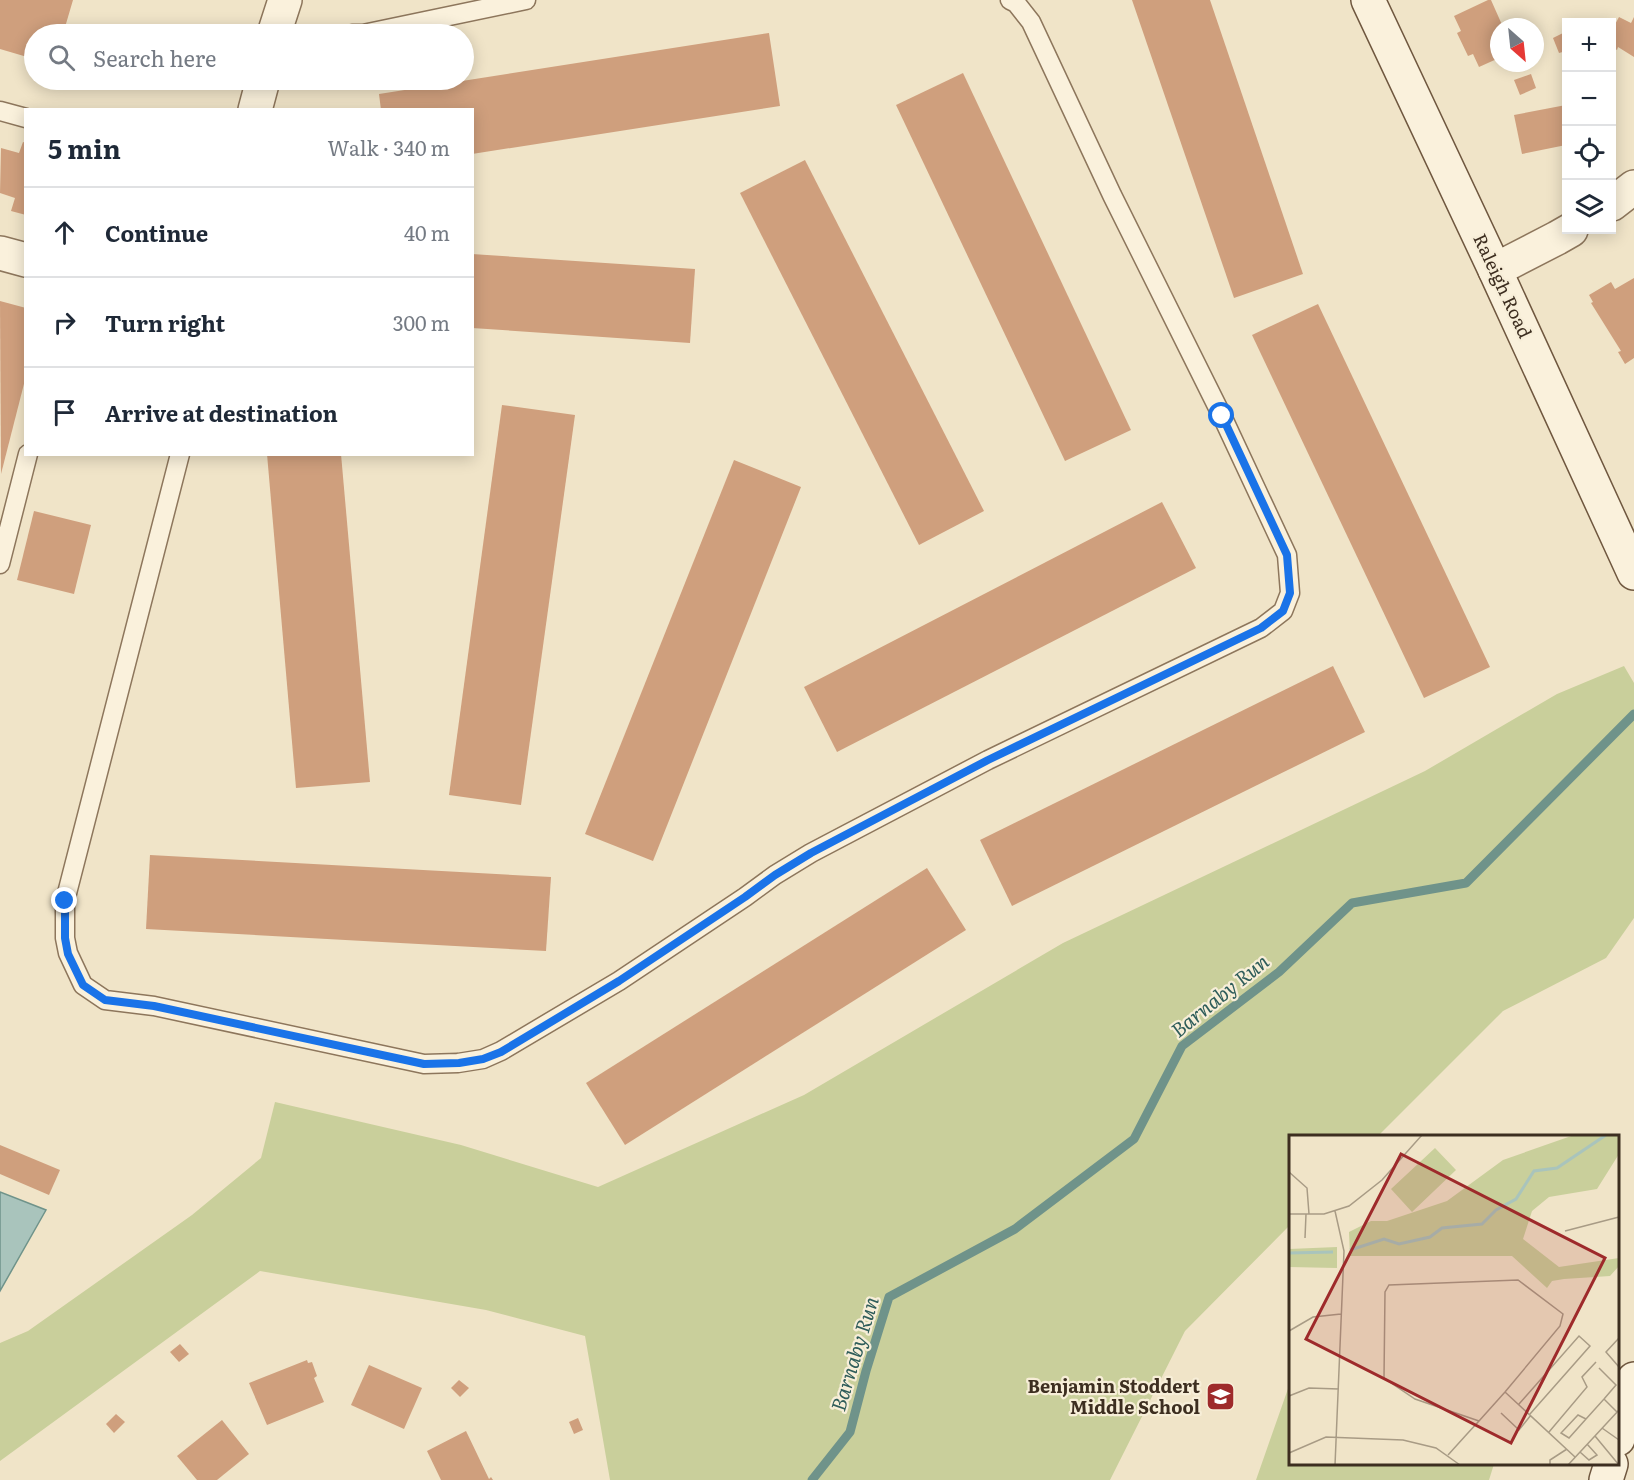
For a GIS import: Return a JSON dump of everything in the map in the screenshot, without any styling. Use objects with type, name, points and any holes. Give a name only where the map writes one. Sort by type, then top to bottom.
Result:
[{"type":"street","points":[[277,24],[285,0]]},
{"type":"street","name":"Raleigh Road","points":[[1368,0],[1634,573]]},
{"type":"street","points":[[255,108],[260,90]]},
{"type":"street","points":[[1616,200],[1634,187]]},
{"type":"street","points":[[1495,270],[1564,234]]},
{"type":"street","points":[[0,254],[24,260]]},
{"type":"street","points":[[1619,1432],[1634,1379]]},
{"type":"street","points":[[1606,1480],[1611,1465]]},
{"type":"lane","points":[[411,24],[526,0]]},
{"type":"lane","points":[[179,456],[65,901],[65,938],[68,954],[83,985],[105,1000],[154,1006],[424,1064],[459,1063],[483,1059],[501,1052],[619,981],[811,853],[988,760],[1261,628],[1283,611],[1290,593],[1287,555],[1222,416],[1112,195],[1031,22],[1016,3],[1010,0]]},
{"type":"lane","points":[[0,111],[24,117]]},
{"type":"lane","points":[[0,564],[27,456]]},
{"type":"green space","points":[[1624,666],[1634,683],[1634,918],[1606,958],[1503,1011],[1379,1135],[1289,1135],[1289,1226],[1185,1331],[1110,1480],[610,1480],[585,1336],[486,1310],[260,1271],[0,1461],[0,1343],[28,1331],[192,1215],[261,1158],[275,1102],[461,1145],[598,1187],[804,1095],[1063,943],[1425,771],[1557,694]]},
{"type":"green space","points":[[1289,1386],[1289,1465],[1494,1465],[1489,1480],[1256,1480]]},
{"type":"water","points":[[0,1192],[46,1210],[0,1291]]},
{"type":"building","points":[[0,0],[73,0],[66,24],[24,24],[24,56],[0,49]]},
{"type":"building","points":[[1132,0],[1210,0],[1303,274],[1234,298]]},
{"type":"building","points":[[1491,0],[1499,18],[1490,18],[1490,62],[1479,67],[1473,54],[1468,56],[1457,33],[1461,31],[1454,16]]},
{"type":"building","points":[[1619,17],[1631,23],[1634,17],[1634,57],[1618,47],[1616,49],[1616,23]]},
{"type":"building","points":[[769,33],[780,106],[474,154],[474,108],[381,108],[379,94],[405,90],[474,90],[474,79]]},
{"type":"building","points":[[1562,34],[1562,52],[1559,53],[1553,38]]},
{"type":"building","points":[[963,73],[1131,430],[1065,461],[896,105]]},
{"type":"building","points":[[1531,74],[1536,88],[1520,95],[1514,80]]},
{"type":"building","points":[[1562,106],[1562,146],[1522,154],[1514,115]]},
{"type":"building","points":[[24,142],[24,214],[11,211],[15,198],[0,193],[1,148],[19,153]]},
{"type":"building","points":[[805,160],[984,511],[919,545],[740,193]]},
{"type":"building","points":[[474,254],[695,269],[690,343],[474,328]]},
{"type":"building","points":[[1634,278],[1634,358],[1625,364],[1618,352],[1621,351],[1591,303],[1593,302],[1589,295],[1611,282],[1615,289]]},
{"type":"building","points":[[0,301],[24,307],[24,384],[1,474]]},
{"type":"building","points":[[1318,304],[1490,667],[1424,698],[1252,335]]},
{"type":"building","points":[[502,405],[575,415],[521,805],[449,795]]},
{"type":"building","points":[[267,456],[341,456],[370,782],[296,788]]},
{"type":"building","points":[[734,460],[801,487],[653,861],[585,834]]},
{"type":"building","points":[[1162,502],[1196,568],[837,752],[804,687]]},
{"type":"building","points":[[34,511],[91,525],[74,594],[17,580]]},
{"type":"building","points":[[1333,666],[1365,732],[1012,906],[980,840]]},
{"type":"building","points":[[150,855],[551,877],[546,951],[146,929]]},
{"type":"building","points":[[927,868],[966,930],[625,1145],[586,1083]]},
{"type":"building","points":[[0,1145],[60,1170],[49,1195],[0,1174]]},
{"type":"building","points":[[180,1344],[189,1354],[179,1362],[170,1352]]},
{"type":"building","points":[[307,1360],[308,1363],[312,1362],[317,1376],[314,1378],[324,1402],[267,1425],[249,1383]]},
{"type":"building","points":[[369,1365],[422,1388],[404,1429],[351,1405]]},
{"type":"building","points":[[459,1380],[469,1388],[460,1397],[451,1388]]},
{"type":"building","points":[[116,1414],[125,1422],[114,1433],[106,1424]]},
{"type":"building","points":[[578,1418],[583,1430],[574,1434],[569,1422]]},
{"type":"building","points":[[222,1420],[249,1454],[217,1480],[197,1480],[177,1456]]},
{"type":"building","points":[[466,1431],[489,1479],[491,1477],[493,1480],[441,1480],[427,1451]]},
{"type":"waterway","name":"Barnaby Run","points":[[812,1480],[850,1432],[889,1297],[1015,1229],[1134,1139],[1182,1046],[1279,972],[1352,903],[1466,883],[1634,714]]},
{"type":"place","name":"Benjamin Stoddert Middle School","points":[[1221,1397]]},
{"type":"route","points":[[65,901],[65,938],[68,954],[83,985],[105,1000],[154,1006],[424,1064],[459,1063],[483,1059],[501,1052],[619,981],[811,853],[988,760],[1261,628],[1283,611],[1290,593],[1287,555],[1222,416]]}]
